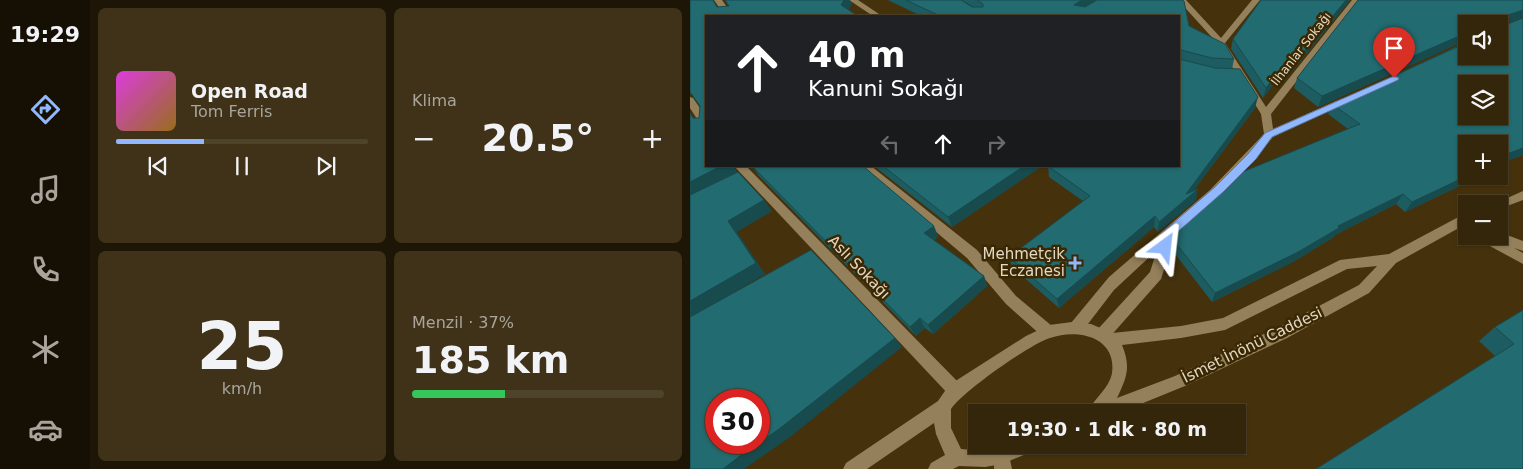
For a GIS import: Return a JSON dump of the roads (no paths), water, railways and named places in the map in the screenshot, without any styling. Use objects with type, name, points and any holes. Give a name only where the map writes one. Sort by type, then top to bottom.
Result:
[{"type":"street","points":[[718,0],[728,15]]},
{"type":"street","points":[[853,0],[876,15]]},
{"type":"street","points":[[1182,0],[1221,44],[1266,114],[1269,135]]},
{"type":"street","points":[[1221,44],[1256,0]]},
{"type":"street","name":"İlhanlar Sokağı","points":[[1266,114],[1356,0]]},
{"type":"street","points":[[1076,328],[1113,283],[1226,183],[1269,135],[1358,94]]},
{"type":"street","points":[[690,100],[694,113],[705,124]]},
{"type":"street","points":[[864,167],[972,254],[1011,300],[1047,332]]},
{"type":"street","points":[[742,174],[760,169]]},
{"type":"street","name":"Aslı Sokağı","points":[[742,174],[816,252],[956,390]]},
{"type":"street","points":[[1508,201],[1523,195]]},
{"type":"street","name":"İsmet İnönü Caddesi","points":[[852,469],[943,407],[956,390],[1047,332],[1076,328],[1096,330],[1107,337],[1181,332],[1225,324],[1345,264],[1391,259],[1458,226]]},
{"type":"street","points":[[1102,404],[1119,383],[1121,361],[1107,337],[1156,275],[1169,233]]},
{"type":"street","points":[[1508,240],[1523,246]]},
{"type":"street","points":[[1497,245],[1523,259]]},
{"type":"street","name":"İsmet İnönü Caddesi","points":[[1122,404],[1180,381],[1290,329],[1364,289],[1391,259]]},
{"type":"street","points":[[943,407],[942,426],[947,445],[957,458]]},
{"type":"street","points":[[937,469],[957,458],[1003,462],[1014,454]]},
{"type":"place","name":"Mehmetçik Eczanesi","points":[[1075,263]]}]
